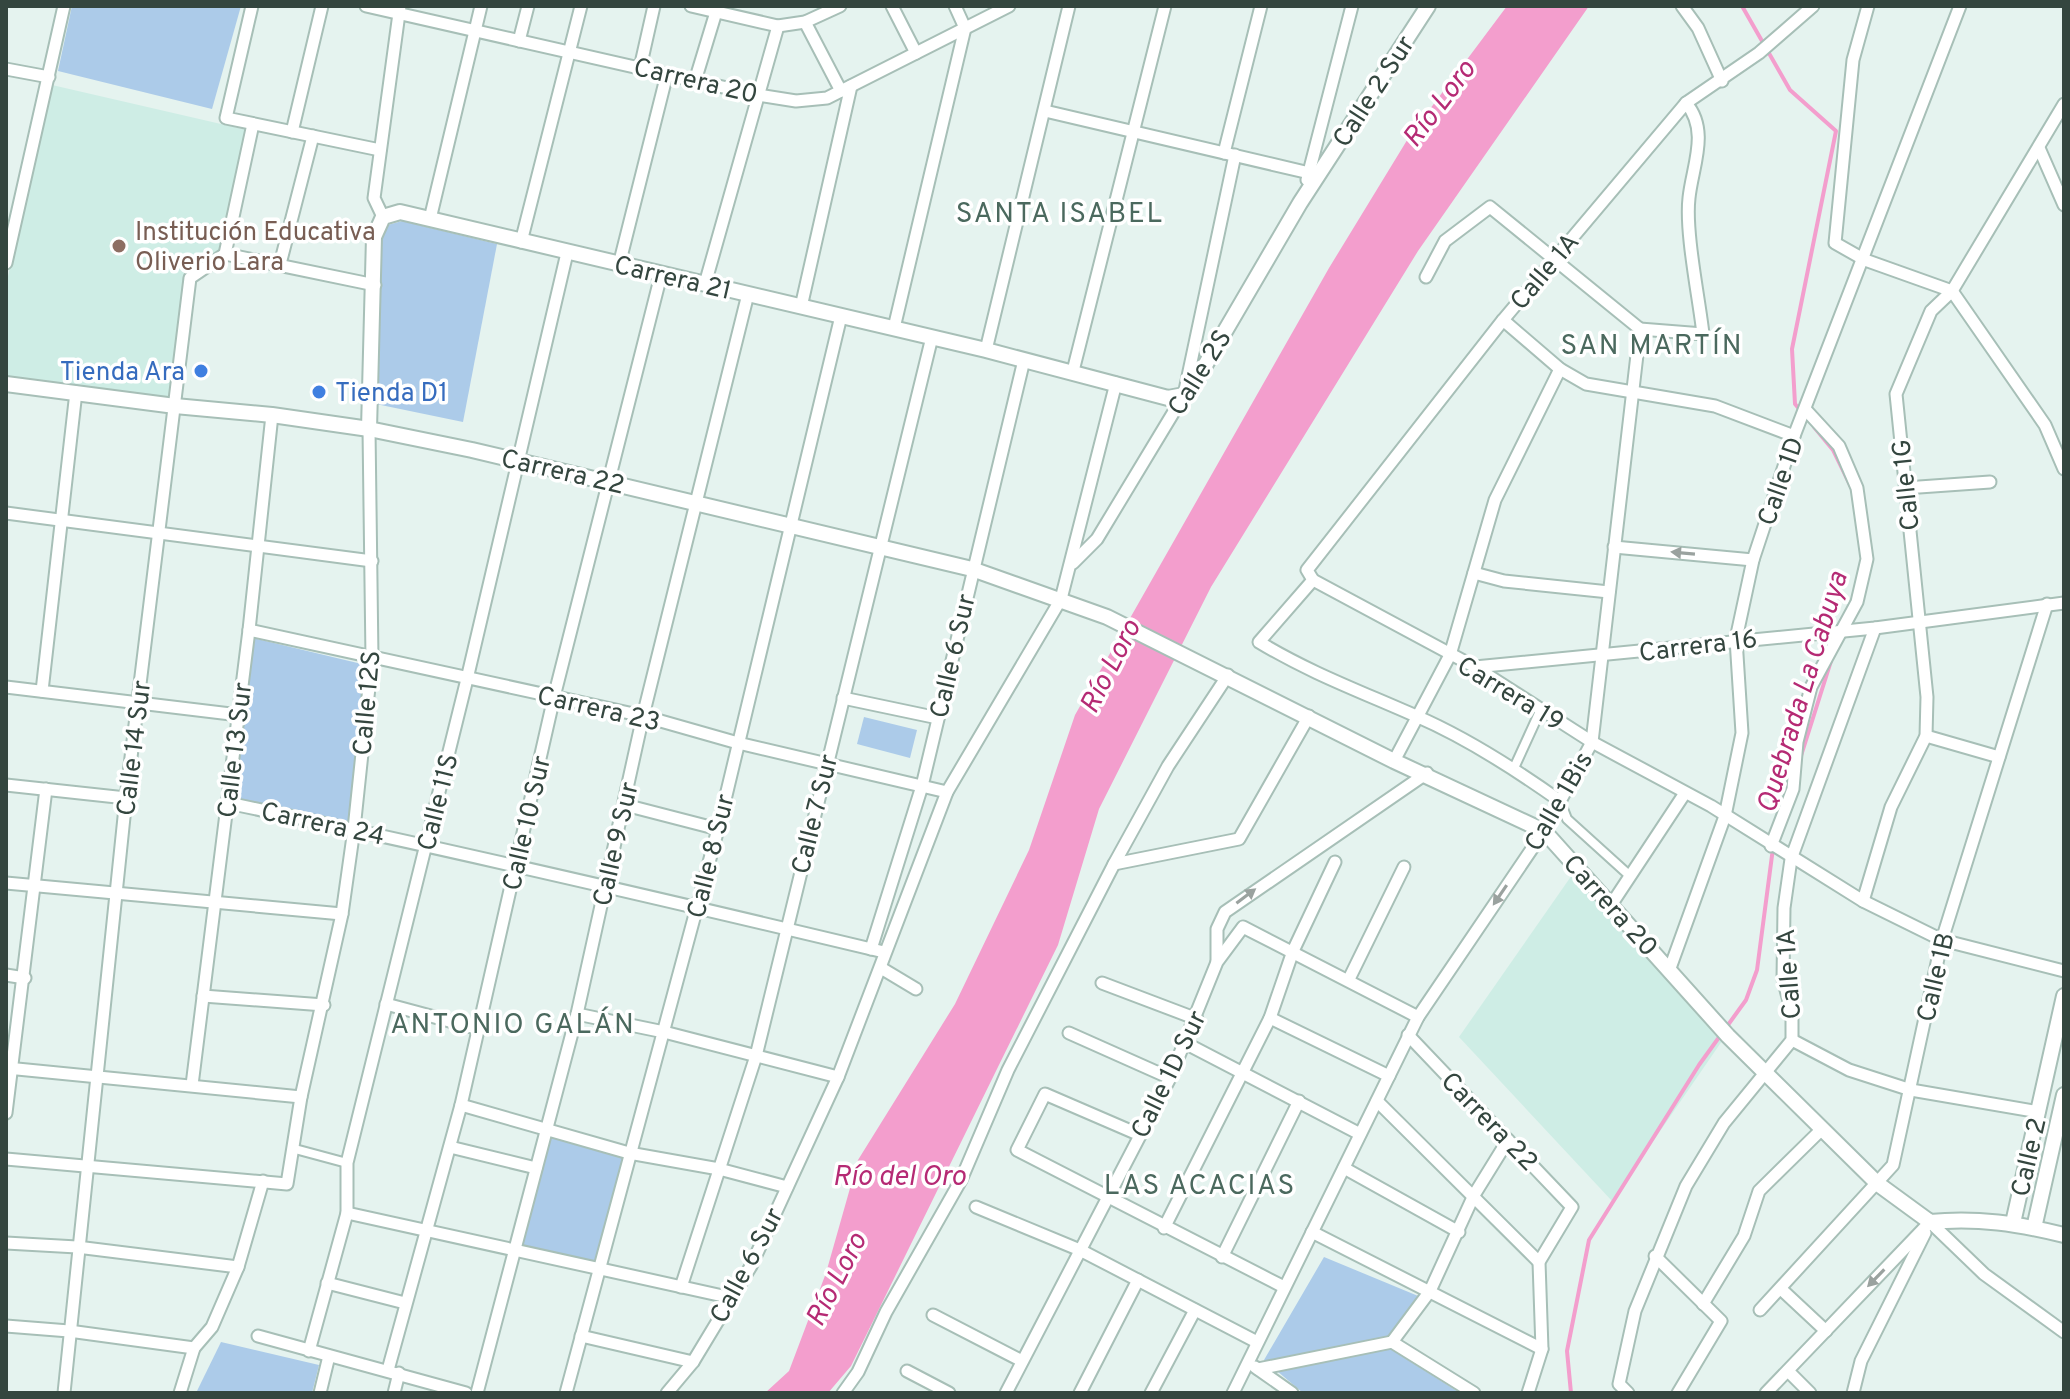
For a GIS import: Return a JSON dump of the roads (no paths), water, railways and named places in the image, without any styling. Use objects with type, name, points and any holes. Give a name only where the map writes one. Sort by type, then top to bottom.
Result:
[{"type":"street","points":[[6,263],[9,236],[64,6]]},
{"type":"street","points":[[252,6],[226,118],[380,150]]},
{"type":"street","points":[[292,132],[322,6]]},
{"type":"street","name":"Carrera 20","points":[[366,6],[400,10],[475,31],[796,101],[827,98],[1009,6]]},
{"type":"street","points":[[430,219],[481,6]]},
{"type":"street","points":[[519,41],[528,6]]},
{"type":"street","points":[[521,242],[581,6]]},
{"type":"street","points":[[640,68],[654,6]]},
{"type":"street","points":[[691,6],[778,26],[805,22],[840,6]]},
{"type":"street","points":[[755,21],[758,6]]},
{"type":"street","points":[[892,6],[916,53]]},
{"type":"street","points":[[894,328],[965,28],[955,6]]},
{"type":"street","points":[[986,350],[1069,6]]},
{"type":"street","points":[[1073,371],[1136,132],[1165,6]]},
{"type":"street","points":[[1184,395],[1229,154],[1261,6]]},
{"type":"street","points":[[1045,111],[1313,174],[1352,6]]},
{"type":"street","name":"Calle 2 Sur","points":[[1313,174],[1428,6]]},
{"type":"street","points":[[1682,6],[1698,28],[1722,81]]},
{"type":"street","name":"Calle 1A","points":[[1259,642],[1503,320],[1686,103],[1759,53],[1813,6]]},
{"type":"street","points":[[1868,6],[1853,60],[1835,243],[1865,260],[1952,291],[2045,425],[2064,469]]},
{"type":"street","name":"Calle 1D","points":[[1669,971],[1725,816],[1742,733],[1736,639],[1753,560],[1794,436],[1865,260],[1960,6]]},
{"type":"street","points":[[383,217],[374,198],[400,10]]},
{"type":"street","points":[[695,81],[716,12]]},
{"type":"street","points":[[801,307],[846,89],[805,22]]},
{"type":"street","points":[[705,284],[778,26]]},
{"type":"street","points":[[6,69],[49,77]]},
{"type":"street","points":[[619,265],[667,74]]},
{"type":"street","points":[[1426,277],[1445,241],[1490,207],[1640,329],[1703,334],[1688,201],[1698,147],[1698,124],[1686,103]]},
{"type":"street","name":"Calle 1G","points":[[1863,901],[1891,807],[1926,736],[1927,697],[1896,394],[1931,311],[1952,291],[2064,104]]},
{"type":"street","points":[[253,124],[225,254],[375,285]]},
{"type":"street","points":[[2053,126],[2064,134]]},
{"type":"street","points":[[280,264],[313,136]]},
{"type":"street","points":[[2039,148],[2064,205]]},
{"type":"street","name":"Calle 2S","points":[[1073,563],[1097,539],[1184,395],[1193,386],[1300,203],[1313,174]]},
{"type":"street","name":"Carrera 21","points":[[383,217],[400,212],[1073,371],[1168,398],[1184,395]]},
{"type":"street","name":"Calle 12S","points":[[263,1181],[287,1184],[301,1097],[342,914],[354,829],[372,659],[369,429],[374,237],[383,217]]},
{"type":"street","name":"Calle 11S","points":[[309,1351],[347,1213],[347,1163],[467,679],[567,253]]},
{"type":"street","name":"Calle 14 Sur","points":[[64,1393],[126,798],[190,278],[225,254]]},
{"type":"street","name":"Calle 10 Sur","points":[[394,1393],[394,1372],[405,1303],[461,1105],[554,697],[661,275]]},
{"type":"street","name":"Calle 9 Sur","points":[[477,1393],[577,1014],[643,716],[748,294]]},
{"type":"street","name":"Calle 8 Sur","points":[[566,1393],[718,829],[841,316]]},
{"type":"street","points":[[1503,320],[1560,369],[1586,384],[1715,406],[1794,436]]},
{"type":"street","name":"Calle 1Bis","points":[[1233,1393],[1253,1366],[1257,1342],[1408,1035],[1544,831],[1592,742],[1640,329]]},
{"type":"street","name":"Calle 7 Sur","points":[[681,1287],[756,1056],[784,928],[932,337]]},
{"type":"street","name":"Calle 6 Sur","points":[[871,949],[922,786],[1024,360]]},
{"type":"street","points":[[1394,761],[1450,655],[1495,500],[1560,369]]},
{"type":"street","points":[[947,792],[1061,599],[1073,563],[1116,383]]},
{"type":"street","name":"Carrera 22","points":[[6,384],[369,429],[609,481],[972,569],[1107,617]]},
{"type":"street","points":[[42,691],[76,392]]},
{"type":"street","points":[[1777,849],[1793,789],[1796,753],[1811,687],[1857,602],[1867,559],[1857,488],[1839,446],[1805,409]]},
{"type":"street","name":"Calle 13 Sur","points":[[192,1085],[239,715],[272,415]]},
{"type":"street","points":[[1905,488],[1990,482]]},
{"type":"street","points":[[6,513],[372,561]]},
{"type":"street","points":[[1614,547],[1753,560]]},
{"type":"street","points":[[1474,573],[1504,581],[1609,592]]},
{"type":"street","name":"Carrera 19","points":[[1310,575],[1475,667],[1592,742],[1725,816],[1863,901],[1942,940],[2064,971]]},
{"type":"street","name":"Carrera 16","points":[[1475,667],[1602,656],[1736,639],[1875,628],[2064,603]]},
{"type":"street","name":"Calle 1B","points":[[1760,1310],[1893,1165],[1942,940],[2047,604]]},
{"type":"street","name":"Carrera 20","points":[[1107,617],[1228,675],[1394,761],[1427,773],[1544,831],[1728,1036],[1878,1184],[1930,1222]]},
{"type":"street","name":"Calle 1A","points":[[1624,1389],[1635,1311],[1686,1186],[1724,1123],[1792,1040],[1792,1012],[1783,979],[1784,908],[1777,849],[1875,628]]},
{"type":"street","name":"Carrera 23","points":[[249,630],[643,716],[738,743],[947,792]]},
{"type":"street","name":"Carrera 20","points":[[1259,642],[1312,673],[1419,717],[1514,768],[1560,801],[1567,819],[1630,876]]},
{"type":"street","points":[[843,1393],[858,1372],[886,1312],[961,1180],[1008,1070],[1114,864],[1168,766],[1228,675]]},
{"type":"street","points":[[6,687],[239,715]]},
{"type":"street","points":[[843,698],[938,718]]},
{"type":"street","points":[[1514,768],[1541,709]]},
{"type":"street","points":[[1114,864],[1239,839],[1309,716]]},
{"type":"street","points":[[1926,736],[1999,757]]},
{"type":"street","points":[[1217,962],[1217,929],[1225,912],[1278,872],[1427,773]]},
{"type":"street","points":[[6,785],[126,798]]},
{"type":"street","points":[[6,1113],[9,1068],[25,978],[46,789]]},
{"type":"street","name":"Calle 6 Sur","points":[[667,1393],[693,1362],[751,1266],[838,1077],[947,792]]},
{"type":"street","points":[[1611,905],[1685,793]]},
{"type":"street","name":"Carrera 24","points":[[228,803],[606,884],[697,910],[884,952]]},
{"type":"street","points":[[625,805],[718,829]]},
{"type":"street","points":[[1164,1228],[1270,1018],[1293,951],[1335,862]]},
{"type":"street","points":[[1349,979],[1404,867]]},
{"type":"street","points":[[6,883],[342,914]]},
{"type":"street","name":"Calle 1D Sur","points":[[1006,1393],[1170,1078],[1197,1019],[1217,962],[1243,927],[1293,951]]},
{"type":"street","points":[[1293,951],[1418,1017]]},
{"type":"street","points":[[881,968],[916,989]]},
{"type":"street","points":[[6,975],[25,978]]},
{"type":"street","points":[[1102,983],[1197,1019]]},
{"type":"street","points":[[203,996],[324,1005]]},
{"type":"street","name":"Calle 2","points":[[2013,1223],[2064,996]]},
{"type":"street","points":[[386,1004],[479,1029]]},
{"type":"street","points":[[577,1014],[664,1032],[838,1077]]},
{"type":"street","points":[[1270,1018],[1389,1076]]},
{"type":"street","points":[[1069,1033],[1170,1078]]},
{"type":"street","name":"Carrera 22","points":[[1408,1035],[1572,1207],[1539,1262]]},
{"type":"street","points":[[1792,1040],[1849,1070],[1911,1090],[2039,1112]]},
{"type":"street","points":[[1185,1043],[1360,1134]]},
{"type":"street","points":[[9,1068],[301,1097]]},
{"type":"street","points":[[1140,1135],[1045,1094],[1017,1150],[1284,1287]]},
{"type":"street","name":"Calle 2","points":[[2034,1228],[2062,1117],[2064,1095]]},
{"type":"street","points":[[1222,1257],[1299,1101]]},
{"type":"street","points":[[1377,1101],[1539,1262],[1542,1349],[1528,1393]]},
{"type":"street","points":[[461,1105],[629,1153],[719,1169],[787,1187]]},
{"type":"street","points":[[1703,1304],[1744,1236],[1759,1191],[1822,1129]]},
{"type":"street","points":[[1392,1342],[1430,1291],[1474,1195],[1508,1140]]},
{"type":"street","points":[[450,1147],[536,1168]]},
{"type":"street","points":[[295,1149],[347,1163]]},
{"type":"street","points":[[6,1159],[263,1181],[238,1267],[212,1327],[194,1348],[180,1393]]},
{"type":"street","points":[[1344,1168],[1459,1232]]},
{"type":"street","points":[[976,1207],[1080,1250],[1257,1342]]},
{"type":"street","points":[[347,1213],[732,1298]]},
{"type":"street","points":[[1766,1393],[1930,1222],[1962,1218],[2013,1223],[2064,1235]]},
{"type":"street","points":[[1930,1222],[1984,1274],[2064,1332]]},
{"type":"street","points":[[1853,1393],[1861,1361],[1930,1222]]},
{"type":"street","points":[[1312,1232],[1542,1349]]},
{"type":"street","points":[[6,1243],[77,1247],[238,1267]]},
{"type":"street","points":[[1655,1256],[1721,1321],[1678,1393]]},
{"type":"street","points":[[1080,1393],[1138,1280]]},
{"type":"street","points":[[327,1283],[405,1303]]},
{"type":"street","points":[[1781,1289],[1826,1331]]},
{"type":"street","points":[[1151,1393],[1195,1310]]},
{"type":"street","points":[[933,1315],[1022,1361]]},
{"type":"street","points":[[6,1326],[194,1348]]},
{"type":"street","points":[[258,1336],[466,1393]]},
{"type":"street","points":[[581,1336],[693,1362]]},
{"type":"street","points":[[1253,1366],[1392,1342],[1474,1393]]},
{"type":"street","points":[[320,1393],[329,1356]]},
{"type":"street","points":[[1253,1366],[1292,1393]]},
{"type":"street","points":[[907,1371],[949,1393]]},
{"type":"street","points":[[1788,1371],[1810,1393]]},
{"type":"water","name":"Río del Oro","points":[[1507,6],[1589,6],[1418,251],[1211,587],[1099,809],[1058,945],[851,1366],[828,1393],[765,1393],[789,1371],[826,1273],[858,1160],[955,1004],[1029,850],[1075,715],[1329,268],[1409,137]]},
{"type":"waterway","name":"Quebrada La Cabuya","points":[[1742,6],[1790,90],[1836,131],[1792,349],[1795,404],[1801,411]]},
{"type":"waterway","name":"Quebrada La Cabuya","points":[[1814,427],[1833,450],[1851,487]]},
{"type":"waterway","name":"Quebrada La Cabuya","points":[[1800,759],[1831,661]]},
{"type":"waterway","name":"Quebrada La Cabuya","points":[[1571,1393],[1567,1351],[1589,1240],[1699,1065],[1746,1000],[1757,970],[1773,848]]},
{"type":"place","name":"Institución Educativa Oliverio Lara","points":[[119,246]]},
{"type":"place","name":"Tienda Ara","points":[[201,371]]},
{"type":"place","name":"Tienda D1","points":[[319,392]]},
{"type":"district","name":"SANTA ISABEL","points":[[1060,212]]},
{"type":"district","name":"SAN MARTÍN","points":[[1652,344]]},
{"type":"district","name":"ANTONIO GALÁN","points":[[513,1023]]},
{"type":"district","name":"LAS ACACIAS","points":[[1200,1184]]},
{"type":"water label","name":"Río Loro","points":[[1438,103]]},
{"type":"water label","name":"Río Loro","points":[[1109,666]]},
{"type":"water label","name":"Río Loro","points":[[835,1279]]}]
